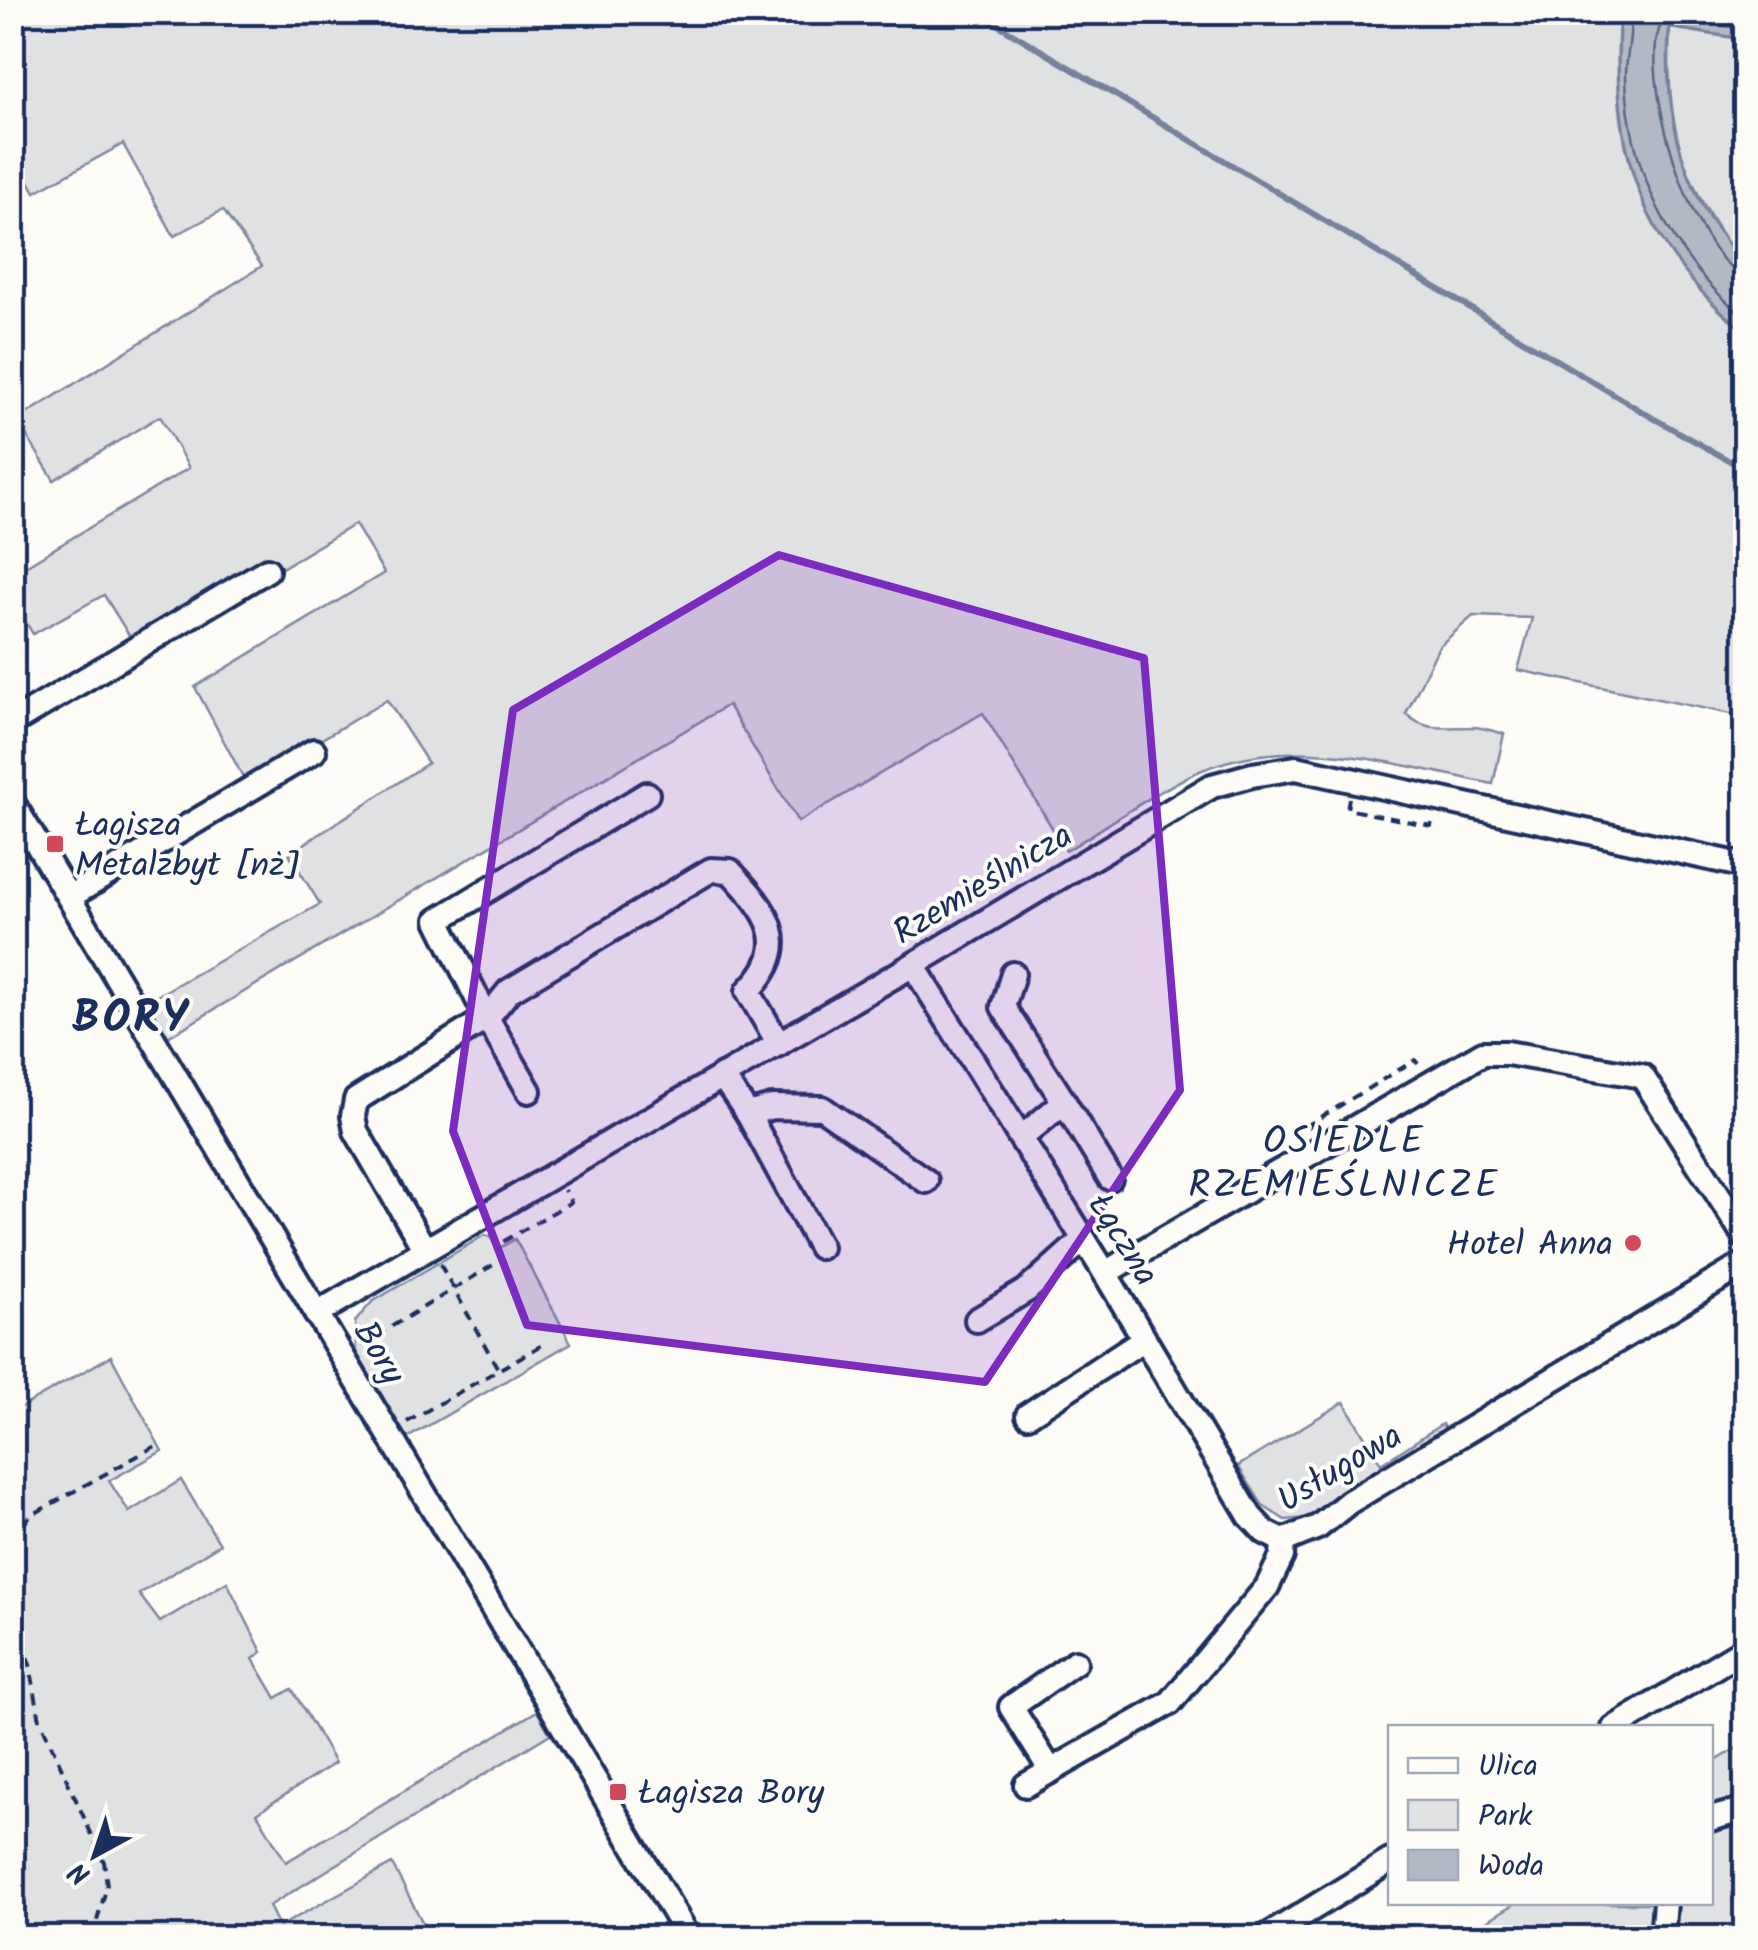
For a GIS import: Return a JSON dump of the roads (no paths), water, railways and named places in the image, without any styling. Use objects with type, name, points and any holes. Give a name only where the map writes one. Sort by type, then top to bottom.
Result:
[{"type":"street","points":[[12,723],[267,570]]},
{"type":"street","points":[[68,897],[314,750]]},
{"type":"street","name":"Rzemieślnicza","points":[[316,1314],[431,1255],[722,1076],[914,966],[1212,786],[1296,768],[1746,866]]},
{"type":"street","points":[[529,1091],[438,920],[647,794]]},
{"type":"street","name":"Bory","points":[[12,802],[689,1938]]},
{"type":"street","points":[[431,1255],[356,1131],[352,1116],[356,1100],[487,1018],[509,991],[711,870],[730,871],[756,899],[775,938],[772,960],[748,991],[779,1044]]},
{"type":"street","name":"Łączna","points":[[914,966],[1250,1516],[1265,1532],[1283,1541]]},
{"type":"street","points":[[1013,974],[1004,1006],[1110,1178]]},
{"type":"street","points":[[1104,1273],[1292,1153],[1482,1053],[1507,1053],[1642,1076],[1746,1238]]},
{"type":"street","points":[[722,1076],[748,1114],[820,1247]]},
{"type":"street","points":[[1020,1138],[1064,1102]]},
{"type":"street","points":[[748,1114],[772,1107],[822,1108],[926,1181]]},
{"type":"street","points":[[977,1320],[1027,1290],[1083,1240]]},
{"type":"street","name":"Usługowa","points":[[1026,1785],[1170,1703],[1267,1586],[1282,1556],[1283,1541],[1318,1527],[1349,1502],[1746,1264]]},
{"type":"street","points":[[1028,1415],[1144,1340]]},
{"type":"street","points":[[1619,1725],[1746,1648]]},
{"type":"street","points":[[1051,1771],[1011,1707],[1075,1662]]},
{"type":"street","points":[[1713,1818],[1746,1809]]},
{"type":"street","points":[[1264,1938],[1289,1931],[1388,1863]]},
{"type":"street","points":[[1662,1938],[1665,1905]]},
{"type":"water","points":[[1607,13],[1745,13],[1745,39],[1669,27],[1668,76],[1679,146],[1695,191],[1746,269],[1745,331],[1709,299],[1680,265],[1657,230],[1640,192],[1621,110],[1620,18]]},
{"type":"waterway","points":[[977,12],[1746,470]]},
{"type":"place","name":"Łagisza Metalzbyt [nż]","points":[[55,844]]},
{"type":"place","name":"Hotel Anna","points":[[1633,1243]]},
{"type":"place","name":"Łagisza Bory","points":[[618,1792]]},
{"type":"district","name":"BORY","points":[[131,1016]]},
{"type":"district","name":"OSIEDLE RZEMIEŚLNICZE","points":[[1344,1162]]}]
